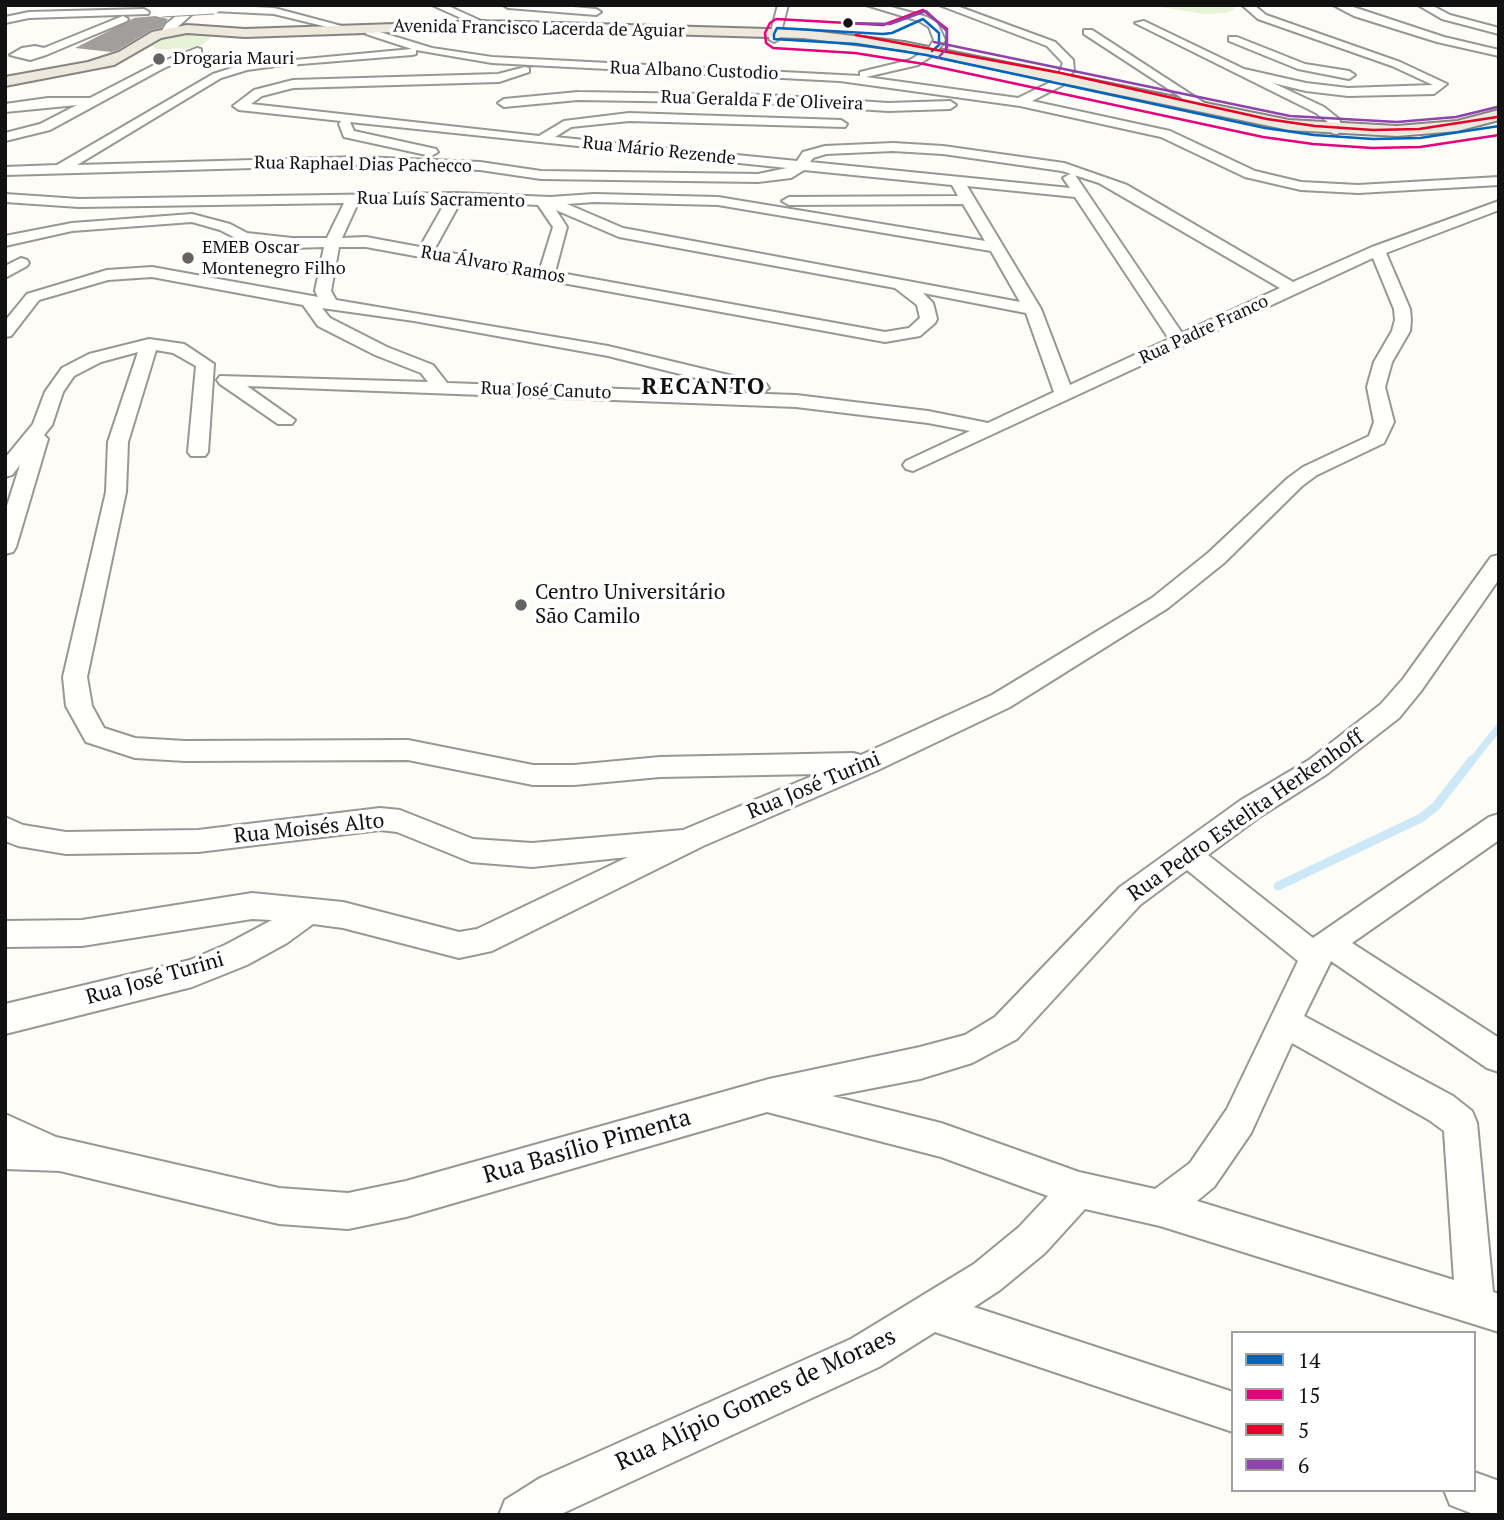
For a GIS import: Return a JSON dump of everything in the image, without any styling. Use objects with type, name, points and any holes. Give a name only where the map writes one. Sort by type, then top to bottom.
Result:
[{"type":"main road","points":[[89,66],[124,55],[186,24],[221,37]]},
{"type":"main road","name":"Avenida Francisco Lacerda de Aguiar","points":[[221,37],[245,33],[485,25],[774,37]]},
{"type":"main road","name":"Avenida Francisco Lacerda de Aguiar","points":[[221,37],[258,38],[470,29],[774,37]]},
{"type":"main road","points":[[5,82],[89,66],[197,51],[221,37]]},
{"type":"main road","points":[[774,37],[929,53],[1289,125],[1374,132],[1434,129],[1499,115]]},
{"type":"main road","points":[[146,42],[148,49],[164,57]]},
{"type":"main road","points":[[1060,79],[1265,128],[1314,135],[1373,139],[1420,138],[1499,126]]},
{"type":"street","points":[[186,24],[197,5]]},
{"type":"street","points":[[437,5],[485,25]]},
{"type":"street","points":[[508,5],[596,12]]},
{"type":"street","points":[[774,37],[783,5]]},
{"type":"street","points":[[840,77],[880,72],[914,63],[929,53],[940,40],[933,25],[906,13],[871,5]]},
{"type":"street","points":[[944,5],[1051,44],[1069,62],[1068,71],[1060,79],[1020,102]]},
{"type":"street","points":[[1238,71],[1306,87],[1348,92],[1409,92],[1440,87],[1438,81],[1396,64],[1262,17],[1247,5]]},
{"type":"street","points":[[1328,5],[1441,40],[1499,53]]},
{"type":"street","points":[[1339,5],[1358,14]]},
{"type":"street","points":[[1423,5],[1446,17],[1499,31]]},
{"type":"street","points":[[5,20],[29,15],[214,8],[274,11],[348,29]]},
{"type":"street","points":[[14,51],[35,49],[42,50],[42,53],[113,22],[144,12]]},
{"type":"street","points":[[1140,23],[1320,110],[1335,122],[1337,130]]},
{"type":"street","points":[[1088,32],[1206,108]]},
{"type":"street","name":"Rua Albano Custodio","points":[[370,33],[431,51],[492,60],[840,77],[1020,102]]},
{"type":"street","points":[[1233,39],[1302,67],[1365,75]]},
{"type":"street","points":[[61,169],[217,76],[244,67],[356,55],[431,51]]},
{"type":"street","points":[[5,137],[45,127],[164,57]]},
{"type":"street","points":[[225,58],[244,67]]},
{"type":"street","name":"Rua Mário Rezende","points":[[551,64],[499,78],[293,84],[258,93],[239,106],[541,140],[1079,193]]},
{"type":"street","points":[[1386,74],[1413,71]]},
{"type":"street","name":"Rua Geralda F de Oliveira","points":[[504,103],[578,96],[766,99],[888,107],[1020,102]]},
{"type":"street","points":[[5,107],[92,101]]},
{"type":"street","points":[[1020,102],[1165,134],[1250,174],[1301,186],[1358,189],[1499,181]]},
{"type":"street","points":[[541,140],[568,124],[629,117],[841,124]]},
{"type":"street","points":[[348,118],[345,124],[349,134],[441,154],[480,166]]},
{"type":"street","points":[[801,166],[808,155],[825,150],[893,147],[977,153],[1064,167],[1122,188],[1294,289]]},
{"type":"street","name":"Rua Raphael Dias Pachecco","points":[[5,171],[360,161],[480,166],[541,175],[758,178],[786,175],[801,166]]},
{"type":"street","points":[[1064,167],[1179,342]]},
{"type":"street","points":[[956,180],[1032,309],[1064,394]]},
{"type":"street","points":[[425,252],[456,197]]},
{"type":"street","name":"Rua Luís Sacramento","points":[[5,198],[79,203],[456,197],[545,201],[619,232],[1032,309]]},
{"type":"street","points":[[546,274],[559,227],[545,201],[594,198],[718,201],[968,200]]},
{"type":"street","points":[[330,304],[323,291],[332,243],[353,199]]},
{"type":"street","points":[[718,201],[998,248]]},
{"type":"street","name":"Rua Padre Franco","points":[[913,466],[1377,250],[1499,205]]},
{"type":"street","name":"Rua Álvaro Ramos","points":[[5,241],[72,227],[192,218],[225,227],[243,237],[292,243],[366,242],[885,337],[914,331],[929,319],[925,303],[900,284]]},
{"type":"street","points":[[1433,228],[1486,228]]},
{"type":"street","name":"Rua José Turini","points":[[5,1019],[192,973],[266,940],[308,911],[343,915],[438,942],[460,945],[481,942],[693,838],[869,763],[1001,701],[1160,603],[1216,558],[1294,482],[1310,471],[1377,439],[1384,422],[1376,387],[1383,362],[1401,331],[1403,320],[1402,309],[1377,250]]},
{"type":"street","points":[[5,273],[21,263]]},
{"type":"street","points":[[5,332],[33,297],[107,275],[152,272],[608,351],[701,372],[796,401]]},
{"type":"street","points":[[309,301],[324,322],[381,351],[427,369],[442,387]]},
{"type":"street","points":[[149,344],[118,442],[116,492],[75,677],[79,706],[95,735],[135,748],[185,751],[408,750],[533,775],[574,775],[660,767],[869,763]]},
{"type":"street","points":[[5,547],[54,392],[68,372],[95,358],[149,344],[178,348],[285,420]]},
{"type":"street","points":[[198,452],[205,364]]},
{"type":"street","name":"Rua José Canuto","points":[[226,380],[796,401],[928,417],[990,429]]},
{"type":"street","points":[[5,471],[43,425]]},
{"type":"street","name":"Rua Pedro Estelita Herkenhoff","points":[[767,1096],[835,1079],[920,1063],[972,1048],[1006,1028],[1129,896],[1251,808],[1318,768],[1390,711],[1412,685],[1499,562]]},
{"type":"street","name":"Rua Moisés Alto","points":[[5,828],[18,835],[66,843],[198,841],[380,819],[400,821],[471,850],[532,855],[693,838]]},
{"type":"street","points":[[1160,1208],[1202,1175],[1221,1150],[1239,1121],[1284,1022],[1322,950],[1499,825]]},
{"type":"street","points":[[1187,854],[1322,950],[1499,1057]]},
{"type":"street","points":[[5,934],[82,933],[252,906],[308,911]]},
{"type":"street","points":[[767,1096],[941,1140],[1079,1190],[1160,1208],[1487,1309],[1460,1123],[1441,1108],[1284,1022]]},
{"type":"street","name":"Rua Basílio Pimenta","points":[[5,1152],[60,1154],[279,1206],[348,1211],[406,1199],[767,1096]]},
{"type":"street","points":[[5,1131],[60,1154]]},
{"type":"street","name":"Rua Alípio Gomes de Moraes","points":[[520,1515],[555,1493],[865,1353],[987,1277],[1032,1240],[1079,1190]]},
{"type":"street","points":[[933,1312],[1231,1411]]},
{"type":"street","points":[[1471,1492],[1499,1502]]},
{"type":"green space","points":[[1148,5],[1233,5],[1234,9],[1226,13],[1205,14]]},
{"type":"green space","points":[[179,32],[206,34],[210,38],[202,45],[180,50],[157,49],[148,44]]},
{"type":"building","points":[[155,16],[168,19],[161,28],[151,30],[118,50],[111,52],[75,48],[134,18]]},
{"type":"waterway","points":[[1471,762],[1499,727]]},
{"type":"waterway","points":[[1278,886],[1421,818],[1436,806],[1472,760]]},
{"type":"transit line","name":"15","points":[[946,50],[947,29],[923,10],[883,25],[776,19],[770,23],[765,33],[766,43],[773,48],[855,53],[924,64],[1263,137],[1313,144],[1372,148],[1420,147],[1499,135]]},
{"type":"transit line","name":"6","points":[[848,23],[890,24],[926,11],[947,31],[947,48],[938,58]]},
{"type":"transit line","name":"14","points":[[932,51],[939,45],[939,33],[923,19],[892,33],[883,34],[777,28],[774,34],[774,39],[856,44],[926,55],[1265,128],[1314,135],[1373,139],[1420,138],[1499,126]]},
{"type":"transit line","name":"5","points":[[856,35],[1061,73],[1267,119],[1315,126],[1373,130],[1419,129],[1497,117]]},
{"type":"transit line","name":"6","points":[[934,42],[1290,116],[1397,122],[1456,117],[1497,107]]},
{"type":"place","name":"Drogaria Mauri","points":[[159,59]]},
{"type":"place","name":"EMEB Oscar Montenegro Filho","points":[[188,258]]},
{"type":"place","name":"Centro Universitário São Camilo","points":[[521,605]]},
{"type":"district","name":"RECANTO","points":[[704,387]]}]
